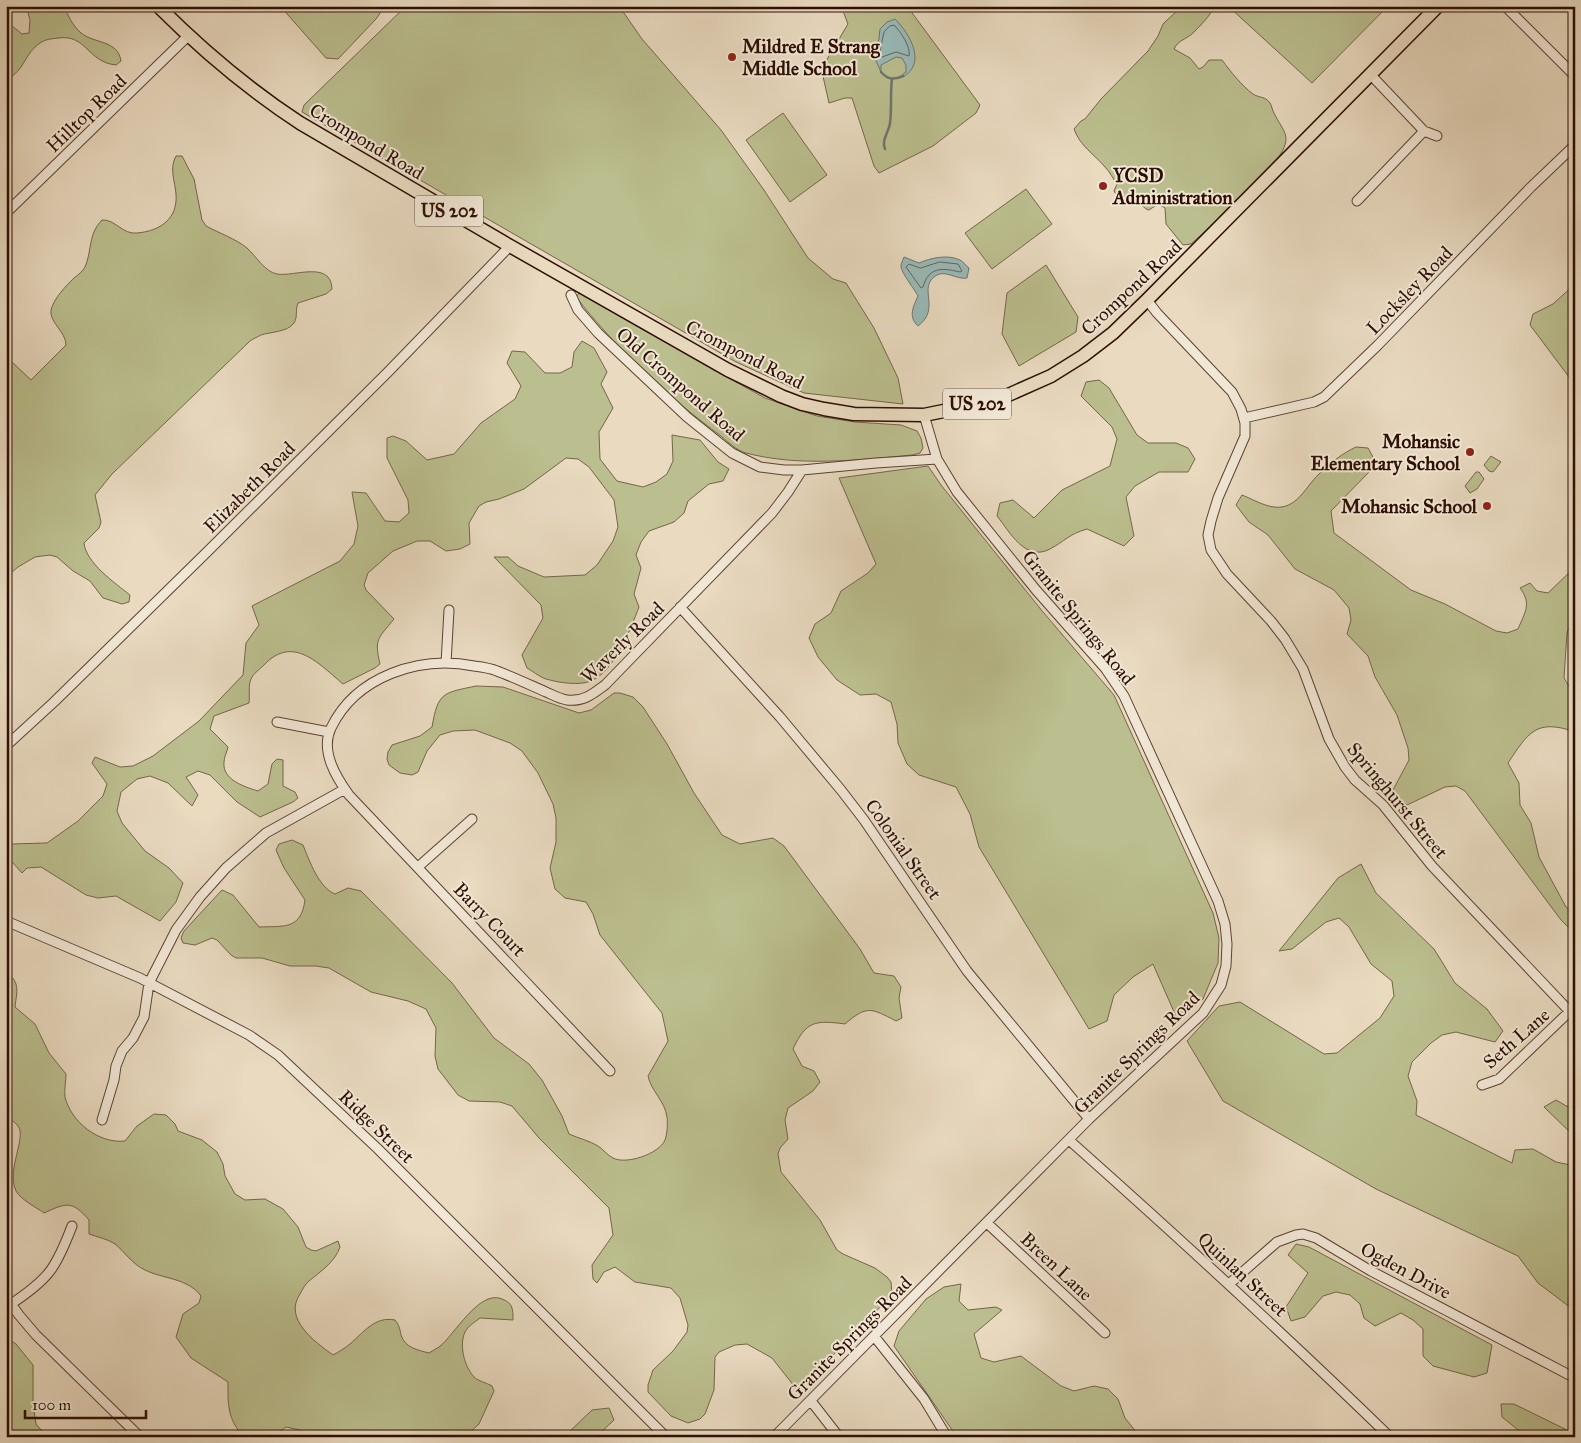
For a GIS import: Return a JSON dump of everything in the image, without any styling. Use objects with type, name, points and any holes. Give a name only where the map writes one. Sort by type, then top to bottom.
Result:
[{"type":"highway","name":"Crompond Road","points":[[158,6],[188,36],[239,80],[300,123],[510,246],[728,370],[802,404],[854,414],[924,415],[983,403],[1006,396],[1051,376],[1098,345],[1147,300],[1438,6]]},
{"type":"street","points":[[1505,6],[1575,76]]},
{"type":"street","name":"Hilltop Road","points":[[6,213],[188,36]]},
{"type":"street","points":[[1370,74],[1424,131],[1437,136]]},
{"type":"street","points":[[1357,201],[1424,131]]},
{"type":"street","name":"Locksley Road","points":[[1244,418],[1314,402],[1324,397],[1378,345],[1575,144]]},
{"type":"street","name":"Elizabeth Road","points":[[6,746],[54,702],[214,545],[388,372],[510,246]]},
{"type":"street","name":"Old Crompond Road","points":[[571,295],[578,310],[598,333],[687,417],[732,453],[760,466],[784,470],[802,470],[876,462],[937,459]]},
{"type":"street","name":"Springhurst Street","points":[[1147,300],[1232,392],[1244,418],[1245,436],[1218,498],[1211,520],[1208,535],[1211,550],[1227,574],[1285,638],[1303,669],[1329,739],[1355,780],[1384,805],[1432,866],[1572,1015]]},
{"type":"street","name":"Granite Springs Road","points":[[774,1437],[1089,1119],[1203,1013],[1221,985],[1226,966],[1226,924],[1218,901],[1124,696],[1115,682],[1036,590],[957,492],[937,459],[924,415]]},
{"type":"street","name":"Waverly Road","points":[[329,732],[337,717],[350,700],[386,676],[410,667],[459,663],[495,670],[565,700],[583,699],[605,685],[772,513],[802,470]]},
{"type":"street","name":"Colonial Street","points":[[680,607],[780,717],[864,820],[967,971],[1089,1119]]},
{"type":"street","points":[[446,663],[449,610]]},
{"type":"street","points":[[102,1120],[114,1080],[116,1066],[122,1052],[133,1038],[144,1017],[149,983],[176,930],[200,896],[226,868],[266,834],[289,819],[345,789],[332,766],[327,748],[329,732],[277,722]]},
{"type":"street","name":"Barry Court","points":[[345,789],[610,1071]]},
{"type":"street","points":[[418,867],[472,819]]},
{"type":"street","name":"Ridge Street","points":[[6,921],[149,983],[249,1035],[278,1055],[384,1156],[666,1437]]},
{"type":"street","name":"Seth Lane","points":[[1482,1085],[1499,1079],[1572,1015]]},
{"type":"street","name":"Quinlan Street","points":[[1069,1140],[1229,1284],[1390,1437]]},
{"type":"street","name":"Breen Lane","points":[[987,1223],[1105,1333]]},
{"type":"street","points":[[72,1226],[56,1265],[40,1284],[9,1301],[36,1335],[140,1437]]},
{"type":"street","name":"Ogden Drive","points":[[1229,1284],[1277,1242],[1296,1234],[1303,1234],[1316,1238],[1371,1271],[1575,1378]]},
{"type":"street","points":[[874,1336],[924,1398],[947,1437]]},
{"type":"street","points":[[811,1401],[839,1437]]},
{"type":"green space","points":[[26,6],[64,6],[71,21],[81,33],[111,46],[119,54],[121,61],[116,65],[106,63],[75,40],[68,38],[51,39],[37,46],[14,75],[6,81],[6,37],[12,26],[22,34],[29,33],[30,20]]},
{"type":"green space","points":[[280,6],[385,6],[376,19],[338,59],[326,58]]},
{"type":"green space","points":[[406,6],[619,6],[642,39],[721,130],[764,190],[808,258],[833,279],[846,283],[874,328],[898,378],[903,404],[804,393],[736,362],[302,112],[304,105]]},
{"type":"green space","points":[[848,6],[907,6],[980,105],[976,113],[933,146],[879,173],[874,166],[852,98],[829,103],[822,72],[823,66],[848,24],[843,11]]},
{"type":"green space","points":[[1182,6],[1210,6],[1212,11],[1193,33],[1174,49],[1190,58],[1199,69],[1209,60],[1222,60],[1236,78],[1249,90],[1270,103],[1284,130],[1286,139],[1283,151],[1278,158],[1222,216],[1191,244],[1183,245],[1166,224],[1165,208],[1158,204],[1149,210],[1137,201],[1120,201],[1114,191],[1117,184],[1107,169],[1084,145],[1074,129],[1148,51],[1163,24]]},
{"type":"green space","points":[[1228,6],[1388,6],[1312,83]]},
{"type":"green space","points":[[783,113],[827,175],[790,202],[746,140]]},
{"type":"green space","points":[[176,156],[182,156],[194,179],[202,220],[206,226],[243,245],[273,273],[319,272],[330,280],[332,289],[326,294],[298,303],[295,321],[288,328],[261,335],[250,341],[112,474],[95,495],[101,522],[99,528],[84,543],[86,550],[95,565],[109,579],[130,595],[129,602],[122,604],[103,598],[90,581],[73,571],[57,557],[50,555],[35,557],[6,577],[6,360],[12,362],[31,380],[66,345],[63,336],[52,319],[51,310],[61,293],[85,267],[94,231],[102,220],[107,220],[132,233],[153,230],[166,222],[171,217],[176,203],[173,166]]},
{"type":"green space","points":[[1026,189],[1052,224],[992,269],[965,233]]},
{"type":"green space","points":[[1046,265],[1078,317],[1076,332],[1019,366],[1002,334],[1007,293]]},
{"type":"green space","points":[[1575,284],[1575,385],[1530,325],[1533,314],[1553,304]]},
{"type":"green space","points":[[579,293],[765,398],[817,416],[855,422],[901,425],[917,431],[923,448],[920,453],[912,455],[829,461],[787,460],[743,452],[702,422],[625,353],[576,297]]},
{"type":"green space","points":[[582,341],[594,348],[607,372],[601,384],[613,408],[599,432],[600,459],[617,481],[643,487],[656,482],[667,474],[673,461],[672,435],[700,440],[718,462],[729,469],[723,481],[709,484],[688,501],[684,513],[674,522],[649,531],[641,542],[636,555],[641,568],[634,594],[639,607],[620,650],[606,670],[588,682],[574,683],[547,679],[527,668],[522,655],[543,618],[541,605],[494,557],[508,557],[518,566],[544,577],[585,575],[597,565],[613,541],[618,527],[614,500],[589,467],[578,459],[566,458],[524,489],[479,506],[469,523],[470,544],[460,549],[446,551],[430,541],[417,541],[393,551],[368,573],[364,585],[366,590],[394,619],[379,639],[377,649],[380,664],[375,668],[343,684],[325,668],[305,655],[285,652],[275,656],[252,677],[250,681],[249,703],[214,716],[210,729],[228,747],[224,768],[230,778],[241,785],[258,791],[268,784],[272,764],[277,759],[283,760],[283,786],[295,792],[298,798],[293,802],[260,817],[237,802],[210,775],[198,771],[186,777],[198,795],[192,806],[168,783],[150,776],[137,779],[121,792],[117,811],[122,823],[145,851],[169,868],[183,883],[176,902],[160,921],[116,896],[98,898],[86,895],[41,867],[27,868],[22,873],[6,855],[6,842],[11,844],[47,843],[78,821],[103,796],[107,784],[92,763],[95,757],[120,767],[133,766],[153,756],[199,721],[243,675],[246,643],[259,625],[252,606],[340,561],[354,544],[358,526],[352,492],[366,493],[385,521],[399,522],[409,513],[408,500],[387,458],[387,438],[393,436],[406,441],[427,460],[454,454],[481,423],[515,399],[521,386],[507,363],[512,351],[525,352],[545,373],[560,373],[572,367],[574,352]]},
{"type":"green space","points":[[1099,380],[1109,388],[1137,435],[1148,443],[1176,443],[1188,448],[1195,459],[1188,472],[1159,472],[1135,486],[1126,497],[1134,536],[1124,546],[1087,529],[1071,535],[1050,549],[1033,552],[1013,537],[997,516],[1000,503],[1013,500],[1034,518],[1062,490],[1110,466],[1117,439],[1112,427],[1081,396],[1086,382]]},
{"type":"green space","points":[[1356,447],[1368,448],[1374,459],[1370,471],[1331,511],[1334,533],[1411,590],[1445,604],[1496,631],[1507,633],[1518,629],[1525,613],[1526,599],[1520,588],[1530,583],[1537,591],[1548,593],[1575,567],[1575,614],[1567,633],[1564,678],[1575,696],[1575,732],[1551,727],[1534,731],[1521,744],[1508,763],[1519,783],[1520,805],[1531,823],[1539,857],[1566,907],[1575,914],[1575,934],[1561,920],[1465,791],[1456,786],[1445,787],[1407,805],[1398,799],[1393,790],[1409,760],[1408,748],[1397,715],[1375,677],[1368,656],[1347,634],[1351,620],[1349,608],[1334,590],[1295,569],[1268,535],[1249,522],[1236,505],[1242,495],[1274,507],[1289,505],[1328,466],[1341,455]]},
{"type":"green space","points":[[1491,456],[1501,462],[1493,472],[1489,471],[1484,465]]},
{"type":"green space","points":[[928,466],[941,485],[1043,612],[1114,695],[1213,913],[1219,938],[1218,963],[1203,999],[1178,1021],[1153,964],[1133,977],[1114,995],[1107,1021],[1089,1029],[979,847],[970,814],[956,787],[919,775],[907,764],[898,743],[897,724],[891,702],[876,694],[860,695],[837,680],[818,657],[809,638],[815,624],[831,613],[841,591],[868,573],[876,564],[839,478]]},
{"type":"green space","points":[[1476,472],[1479,472],[1484,479],[1477,489],[1470,493],[1465,486]]},
{"type":"green space","points":[[476,686],[503,687],[579,713],[591,710],[614,693],[633,697],[643,707],[667,744],[694,793],[722,835],[740,844],[773,838],[784,846],[860,949],[874,973],[894,976],[901,987],[899,998],[902,1018],[896,1021],[881,1013],[869,1010],[852,1018],[845,1024],[826,1022],[813,1024],[802,1033],[793,1049],[802,1066],[814,1071],[820,1082],[813,1091],[788,1108],[785,1120],[788,1139],[780,1148],[778,1154],[781,1172],[820,1220],[837,1250],[875,1268],[887,1277],[891,1282],[892,1295],[798,1391],[772,1358],[747,1344],[735,1345],[719,1352],[715,1357],[714,1390],[705,1414],[700,1419],[688,1423],[671,1416],[648,1392],[648,1385],[653,1370],[673,1351],[687,1332],[688,1325],[680,1298],[671,1288],[635,1282],[615,1267],[604,1272],[597,1283],[593,1279],[592,1265],[613,1235],[609,1208],[539,1138],[512,1106],[500,1102],[469,1101],[458,1095],[438,1069],[435,1056],[436,1028],[426,1009],[408,1001],[371,992],[329,968],[290,966],[262,958],[236,958],[217,940],[212,938],[195,945],[183,943],[181,938],[184,931],[222,890],[233,895],[259,927],[283,926],[290,924],[300,917],[305,900],[284,868],[276,850],[279,844],[292,840],[303,845],[315,873],[329,891],[335,894],[348,888],[361,891],[452,983],[494,1038],[529,1064],[542,1080],[562,1116],[569,1134],[595,1144],[611,1157],[619,1160],[642,1157],[662,1145],[666,1135],[666,1111],[648,1076],[668,1041],[662,1013],[600,935],[593,914],[586,902],[565,898],[555,889],[550,868],[556,842],[556,818],[553,804],[538,773],[522,751],[510,743],[475,730],[453,731],[440,735],[427,751],[418,772],[412,775],[400,773],[389,765],[387,759],[388,752],[392,745],[420,736],[432,727],[437,707],[444,696],[456,690]]},
{"type":"green space","points":[[1361,864],[1376,893],[1434,949],[1455,983],[1487,1009],[1503,1031],[1495,1042],[1456,1032],[1442,1035],[1431,1043],[1412,1062],[1408,1076],[1417,1101],[1416,1115],[1512,1163],[1515,1150],[1533,1149],[1556,1162],[1575,1166],[1575,1311],[1538,1283],[1518,1256],[1376,1189],[1223,1101],[1187,1041],[1219,1006],[1240,1002],[1324,1054],[1337,1053],[1380,1018],[1394,996],[1392,981],[1371,964],[1349,927],[1339,918],[1326,922],[1292,949],[1279,951],[1338,878]]},
{"type":"green space","points":[[12,977],[17,988],[15,1007],[35,1024],[49,1053],[66,1074],[65,1097],[68,1106],[73,1115],[88,1130],[106,1139],[125,1141],[137,1126],[154,1114],[166,1115],[175,1124],[178,1131],[202,1140],[217,1152],[223,1164],[225,1176],[235,1194],[245,1200],[265,1199],[283,1209],[298,1227],[306,1247],[316,1251],[338,1241],[340,1247],[335,1257],[306,1284],[296,1303],[295,1312],[298,1321],[310,1337],[333,1355],[370,1326],[388,1319],[395,1320],[403,1339],[409,1346],[429,1353],[439,1347],[467,1315],[485,1301],[493,1298],[508,1302],[512,1310],[513,1320],[480,1318],[468,1328],[463,1337],[463,1355],[470,1372],[476,1378],[492,1386],[494,1391],[479,1424],[465,1437],[304,1437],[300,1430],[286,1427],[272,1437],[244,1437],[231,1417],[228,1382],[191,1358],[176,1337],[183,1314],[199,1303],[201,1296],[196,1290],[182,1282],[145,1270],[132,1261],[115,1244],[89,1234],[89,1220],[73,1206],[58,1207],[44,1213],[25,1200],[16,1191],[13,1174],[20,1131],[18,1126],[6,1116],[6,981]]},
{"type":"green space","points":[[1556,1100],[1575,1111],[1575,1137],[1544,1107]]},
{"type":"green space","points":[[1296,1244],[1309,1247],[1492,1345],[1487,1373],[1474,1377],[1433,1366],[1423,1356],[1423,1329],[1413,1320],[1401,1313],[1375,1326],[1364,1318],[1360,1304],[1350,1295],[1336,1292],[1323,1296],[1305,1317],[1291,1321],[1286,1307],[1308,1273],[1288,1255]]},
{"type":"green space","points":[[961,1284],[959,1301],[968,1310],[996,1307],[1002,1310],[974,1334],[981,1358],[994,1362],[1021,1356],[1061,1386],[1074,1391],[1094,1386],[1108,1389],[1118,1399],[1125,1418],[1137,1433],[1156,1437],[957,1437],[894,1346],[899,1331],[926,1299],[944,1287]]},
{"type":"green space","points":[[6,1337],[16,1344],[33,1365],[33,1404],[36,1424],[47,1437],[6,1437]]},
{"type":"green space","points":[[1501,1404],[1514,1404],[1575,1434],[1575,1437],[1527,1437],[1502,1417]]},
{"type":"green space","points":[[609,1408],[614,1420],[596,1437],[564,1437],[592,1410]]},
{"type":"water","points":[[895,19],[906,32],[914,48],[914,64],[903,77],[902,75],[906,72],[906,65],[902,58],[896,57],[881,65],[881,72],[873,54],[879,39],[880,29],[887,22]]},
{"type":"water","points":[[904,257],[919,263],[934,258],[950,257],[961,261],[969,268],[967,278],[940,274],[931,280],[928,292],[928,312],[925,319],[918,326],[912,315],[918,296],[901,268]]},
{"type":"waterway","points":[[881,72],[886,77],[891,78],[903,76]]},
{"type":"waterway","points":[[885,149],[884,142],[891,117],[892,79]]},
{"type":"place","name":"Mildred E Strang Middle School","points":[[732,57]]},
{"type":"place","name":"YCSD Administration","points":[[1103,186]]},
{"type":"place","name":"Mohansic Elementary School","points":[[1470,452]]},
{"type":"place","name":"Mohansic School","points":[[1487,506]]}]
